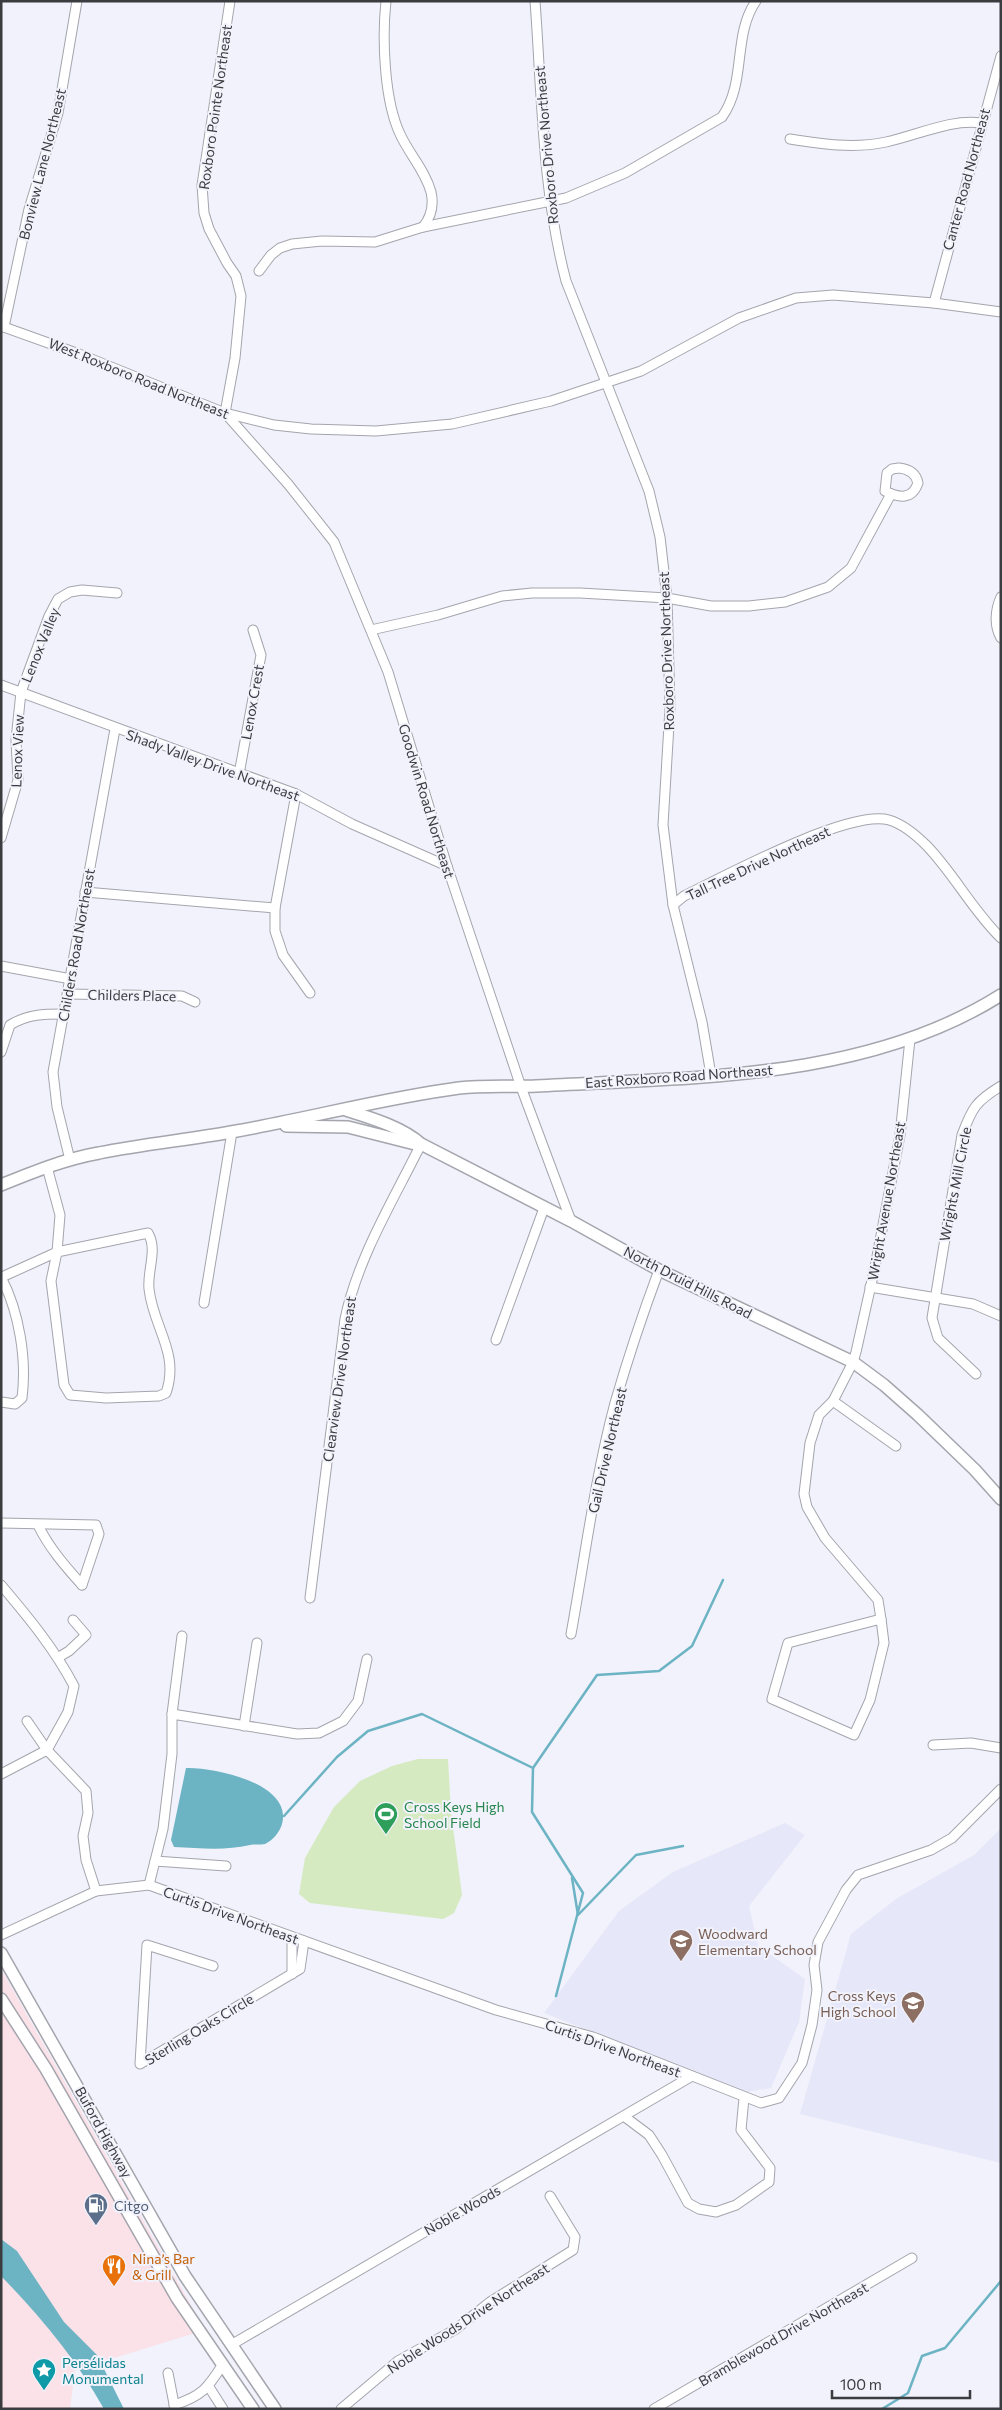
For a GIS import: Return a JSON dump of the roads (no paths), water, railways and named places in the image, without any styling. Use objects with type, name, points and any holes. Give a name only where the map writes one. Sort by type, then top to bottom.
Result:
[{"type":"main road","name":"East Roxboro Road Northeast","points":[[265,1125],[461,1088],[521,1087],[762,1073],[845,1056],[910,1039],[981,1008],[1001,995]]},
{"type":"main road","name":"North Druid Hills Road","points":[[344,1110],[376,1121],[414,1138],[421,1144],[571,1221],[659,1270],[853,1362],[884,1385],[918,1415],[975,1470],[1001,1499]]},
{"type":"main road","points":[[1,1185],[47,1167],[97,1153],[265,1125],[348,1127],[391,1136],[411,1145],[421,1144]]},
{"type":"main road","name":"Buford Highway","points":[[1,1953],[67,2065],[185,2276],[275,2409]]},
{"type":"main road","name":"Buford Highway","points":[[1,1999],[46,2069],[177,2298],[253,2409]]},
{"type":"street","name":"Bonview Lane Northeast","points":[[2,327],[29,209],[58,113],[78,1]]},
{"type":"street","name":"Roxboro Pointe Northeast","points":[[225,413],[235,358],[241,296],[236,276],[227,264],[209,229],[204,213],[202,185],[230,1]]},
{"type":"street","points":[[386,1],[386,58],[393,114],[400,134],[419,165],[431,191],[431,215],[423,227]]},
{"type":"street","name":"Roxboro Drive Northeast","points":[[535,1],[549,202],[556,246],[566,281],[649,491],[660,537],[667,598],[670,708],[663,825],[673,905],[702,1022],[711,1076]]},
{"type":"street","points":[[260,271],[271,255],[280,248],[292,244],[322,241],[375,242],[423,227],[566,198],[625,173],[722,117],[735,93],[744,27],[756,1]]},
{"type":"street","name":"Canter Road Northeast","points":[[934,303],[981,123],[1001,56]]},
{"type":"street","points":[[790,139],[825,144],[866,145],[886,142],[964,122],[981,123]]},
{"type":"street","name":"West Roxboro Road Northeast","points":[[2,327],[79,354],[225,413],[274,425],[311,429],[415,429],[487,417],[551,401],[606,384],[661,362],[739,318],[796,298],[832,295],[934,303],[1001,312]]},
{"type":"street","name":"Goodwin Road Northeast","points":[[225,413],[288,484],[334,542],[388,672],[447,866],[521,1087],[571,1221]]},
{"type":"street","points":[[371,630],[512,595],[580,593],[667,598],[711,606],[749,606],[785,602],[828,587],[851,568],[892,494]]},
{"type":"street","name":"Lenox Valley","points":[[21,692],[49,616],[58,599],[70,592],[82,590],[117,593]]},
{"type":"street","points":[[1001,597],[997,606],[996,621],[1001,638]]},
{"type":"street","name":"Lenox Crest","points":[[239,774],[260,655],[253,630]]},
{"type":"street","name":"Shady Valley Drive Northeast","points":[[1,685],[296,794],[352,824],[447,866]]},
{"type":"street","name":"Lenox View","points":[[1,838],[18,780],[16,740],[21,692]]},
{"type":"street","name":"Childers Road Northeast","points":[[70,1160],[57,1107],[53,1072],[115,728]]},
{"type":"street","points":[[296,794],[276,908],[275,930],[283,954],[310,992]]},
{"type":"street","name":"Tall Tree Drive Northeast","points":[[673,905],[684,896],[793,844],[847,823],[872,818],[889,820],[904,826],[927,846],[1001,938]]},
{"type":"street","points":[[85,892],[276,908]]},
{"type":"street","points":[[1,966],[71,979]]},
{"type":"street","name":"Childers Place","points":[[68,994],[182,996],[195,1002]]},
{"type":"street","points":[[1,1052],[10,1024],[23,1017],[64,1014]]},
{"type":"street","name":"Wright Avenue Northeast","points":[[881,1620],[788,1643],[772,1699],[854,1735],[870,1700],[884,1643],[881,1620],[878,1600],[825,1538],[807,1507],[804,1494],[810,1443],[819,1415],[833,1400],[853,1362],[870,1288],[900,1136],[910,1039]]},
{"type":"street","name":"Wrights Mill Circle","points":[[976,1374],[938,1338],[932,1318],[962,1135],[968,1118],[980,1098],[1001,1086]]},
{"type":"street","points":[[204,1303],[232,1132]]},
{"type":"street","name":"Clearview Drive Northeast","points":[[310,1598],[345,1319],[350,1296],[360,1268],[421,1144]]},
{"type":"street","points":[[1,1402],[15,1404],[22,1398],[24,1380],[24,1356],[19,1331],[2,1277],[57,1252],[148,1233],[153,1242],[149,1267],[149,1290],[159,1326],[169,1350],[171,1373],[166,1394],[159,1396],[106,1398],[70,1395],[64,1385],[51,1282],[57,1252],[60,1215],[47,1167]]},
{"type":"street","points":[[496,1340],[544,1208]]},
{"type":"street","name":"Gail Drive Northeast","points":[[571,1634],[599,1474],[615,1404],[659,1270]]},
{"type":"street","points":[[870,1288],[973,1304],[1001,1316]]},
{"type":"street","points":[[833,1400],[896,1446]]},
{"type":"street","points":[[1,1523],[96,1525],[99,1534],[82,1586],[44,1537],[38,1525]]},
{"type":"street","points":[[1,1585],[59,1657],[74,1686],[68,1712],[48,1750],[1,1774]]},
{"type":"street","points":[[59,1657],[69,1651],[86,1635],[73,1620]]},
{"type":"street","points":[[149,1885],[166,1810],[172,1754],[172,1714],[182,1636]]},
{"type":"street","points":[[244,1726],[257,1643]]},
{"type":"street","points":[[172,1714],[297,1734],[319,1734],[343,1721],[358,1701],[367,1659]]},
{"type":"street","points":[[27,1721],[48,1750],[86,1791],[88,1814],[84,1836],[86,1860],[96,1891]]},
{"type":"street","points":[[933,1745],[972,1743],[1001,1748]]},
{"type":"street","name":"Curtis Drive Northeast","points":[[1,1936],[96,1891],[149,1885],[452,1992],[496,2010],[593,2037],[744,2098],[761,2103],[776,2100],[802,2063],[812,2025],[817,1990],[814,1964],[818,1942],[846,1890],[858,1875],[931,1850],[952,1838],[1001,1789]]},
{"type":"street","points":[[155,1861],[226,1866]]},
{"type":"street","points":[[292,1937],[292,1974]]},
{"type":"street","name":"Sterling Oaks Circle","points":[[213,1966],[148,1945],[140,2064],[300,1969],[304,1941]]},
{"type":"street","name":"Noble Woods","points":[[231,2345],[625,2118],[692,2076]]},
{"type":"street","points":[[625,2118],[648,2135],[662,2155],[688,2203],[699,2209],[716,2212],[736,2204],[769,2182],[770,2168],[741,2130],[744,2098]]},
{"type":"street","name":"Noble Woods Drive Northeast","points":[[341,2409],[398,2361],[456,2329],[490,2302],[573,2250],[576,2244],[575,2238],[550,2196]]},
{"type":"street","name":"Bramblewood Drive Northeast","points":[[654,2409],[912,2258]]},
{"type":"street","points":[[168,2373],[174,2407],[193,2399],[209,2387],[223,2364]]},
{"type":"street","points":[[209,2387],[223,2409]]},
{"type":"water","points":[[186,1768],[199,1768],[232,1775],[264,1788],[276,1798],[282,1810],[282,1824],[278,1833],[265,1844],[221,1849],[174,1847],[171,1840]]},
{"type":"water","points":[[1,2239],[17,2251],[64,2322],[97,2355],[124,2409],[104,2409],[82,2373],[57,2339],[1,2276]]},
{"type":"waterway","points":[[533,1768],[597,1675],[659,1671],[692,1646],[723,1580]]},
{"type":"waterway","points":[[284,1816],[337,1757],[368,1731],[422,1714],[533,1768],[532,1812],[583,1893],[556,1996]]},
{"type":"waterway","points":[[572,1878],[578,1915],[636,1855],[683,1846]]},
{"type":"waterway","points":[[882,2409],[908,2393],[922,2356],[945,2348],[1001,2281]]},
{"type":"place","name":"Cross Keys High School Field","points":[[386,1835]]},
{"type":"place","name":"Woodward Elementary School","points":[[681,1962]]},
{"type":"place","name":"Cross Keys High School","points":[[913,2024]]},
{"type":"place","name":"Citgo","points":[[96,2226]]},
{"type":"place","name":"Nina’s Bar & Grill","points":[[114,2287]]},
{"type":"place","name":"Persélidas Monumental","points":[[44,2391]]}]
